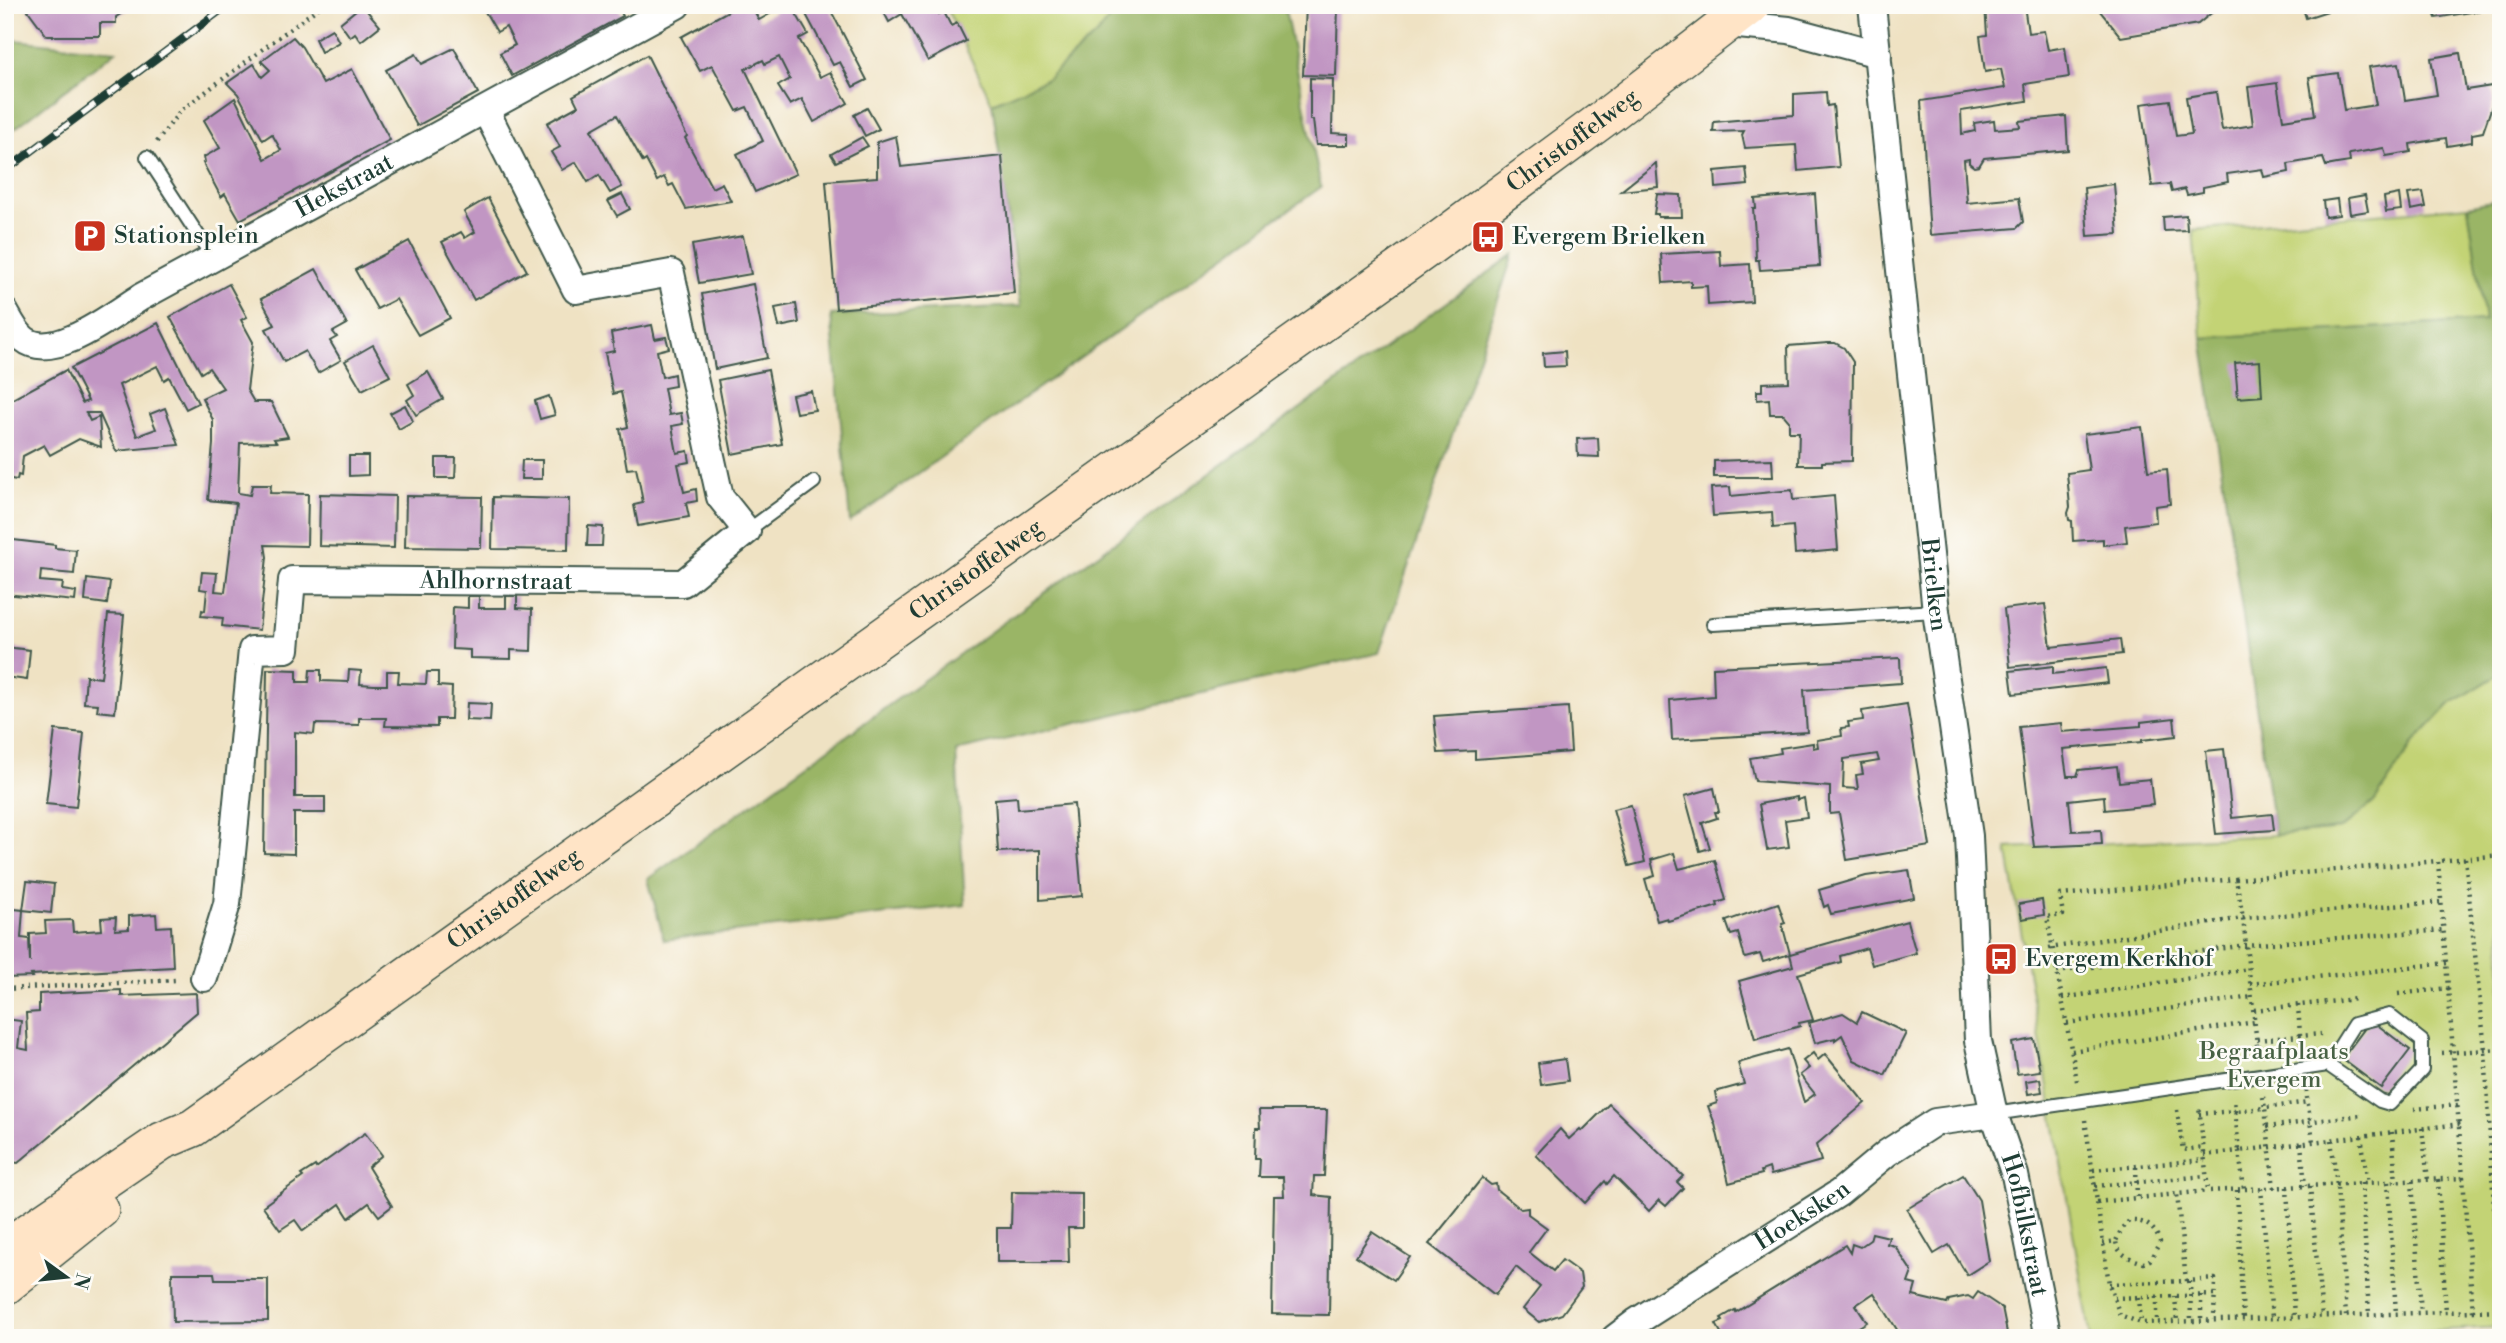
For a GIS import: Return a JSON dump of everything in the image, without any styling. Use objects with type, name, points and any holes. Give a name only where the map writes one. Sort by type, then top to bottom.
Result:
[{"type":"main road","name":"Christoffelweg","points":[[5,1248],[162,1140],[193,1128],[1428,248],[1740,15]]},
{"type":"main road","name":"Christoffelweg","points":[[5,1286],[172,1153],[193,1128]]},
{"type":"street","name":"Hekstraat","points":[[8,324],[23,339],[35,345],[63,343],[213,258],[677,5]]},
{"type":"street","name":"Brielken","points":[[1872,5],[1936,611],[1969,836],[1978,1041],[1994,1114]]},
{"type":"street","points":[[1740,15],[1878,54]]},
{"type":"street","points":[[486,111],[576,290],[671,273],[720,497],[747,531]]},
{"type":"street","name":"Ahlhornstraat","points":[[204,978],[227,904],[253,650],[286,649],[292,580],[683,583],[747,531]]},
{"type":"street","name":"Hoeksken","points":[[1615,1338],[1839,1193],[1887,1153],[1935,1122],[1994,1114]]},
{"type":"street","name":"Hofbilkstraat","points":[[1994,1114],[2015,1175],[2048,1338]]},
{"type":"lane","points":[[147,157],[213,258]]},
{"type":"lane","points":[[747,531],[814,482]]},
{"type":"lane","points":[[1713,624],[1936,611]]},
{"type":"lane","points":[[1994,1114],[2328,1065],[2380,1101],[2390,1104],[2423,1070],[2422,1041],[2389,1015],[2354,1024],[2328,1065]]},
{"type":"path","points":[[147,157],[180,111],[322,5]]},
{"type":"path","points":[[2465,858],[2485,1050],[2500,1310],[2141,1323],[2120,1315],[2109,1284],[2093,1170],[2051,948],[2047,917],[2063,915],[2060,895],[2438,861],[2465,858],[2500,855],[2501,877]]},
{"type":"path","points":[[2438,861],[2448,962],[2473,1311]]},
{"type":"path","points":[[2236,879],[2261,1075]]},
{"type":"path","points":[[2051,948],[2243,918],[2442,902]]},
{"type":"path","points":[[2057,972],[2246,945],[2444,930]]},
{"type":"path","points":[[2250,984],[2448,962]]},
{"type":"path","points":[[2062,998],[2249,969]]},
{"type":"path","points":[[5,989],[204,978]]},
{"type":"path","points":[[2067,1023],[2252,997]]},
{"type":"path","points":[[2298,1005],[2302,1069]]},
{"type":"path","points":[[2072,1051],[2255,1022]]},
{"type":"path","points":[[2257,1040],[2349,1032]]},
{"type":"path","points":[[2422,1055],[2501,1049]]},
{"type":"path","points":[[2197,1084],[2208,1191]]},
{"type":"path","points":[[2174,1088],[2183,1150],[2203,1147]]},
{"type":"path","points":[[2243,1320],[2239,1151],[2235,1111],[2308,1102],[2313,1142]]},
{"type":"path","points":[[2265,1108],[2274,1188]]},
{"type":"path","points":[[2267,1127],[2369,1114]]},
{"type":"path","points":[[2093,1170],[2136,1167],[2269,1147],[2460,1124]]},
{"type":"path","points":[[2422,1128],[2428,1180]]},
{"type":"path","points":[[2392,1132],[2396,1182]]},
{"type":"path","points":[[2361,1136],[2368,1183]]},
{"type":"path","points":[[2331,1140],[2337,1185],[2346,1316]]},
{"type":"path","points":[[2301,1143],[2322,1317]]},
{"type":"path","points":[[2136,1167],[2137,1198]]},
{"type":"path","points":[[2095,1186],[2206,1176]]},
{"type":"path","points":[[2097,1202],[2208,1191],[2463,1178]]},
{"type":"path","points":[[2438,1180],[2446,1312]]},
{"type":"path","points":[[2412,1181],[2421,1313]]},
{"type":"path","points":[[2388,1182],[2396,1314]]},
{"type":"path","points":[[2362,1183],[2369,1315]]},
{"type":"path","points":[[2287,1187],[2294,1318]]},
{"type":"path","points":[[2261,1188],[2272,1318]]},
{"type":"path","points":[[2178,1194],[2191,1321]]},
{"type":"path","points":[[2140,1220],[2157,1231],[2160,1242],[2150,1261],[2144,1263],[2120,1253],[2116,1241],[2129,1221],[2140,1220]]},
{"type":"path","points":[[2103,1243],[2116,1241]]},
{"type":"path","points":[[2109,1284],[2215,1279],[2214,1321]]},
{"type":"path","points":[[2114,1298],[2214,1294]]},
{"type":"path","points":[[2201,1295],[2201,1321]]},
{"type":"path","points":[[2157,1296],[2157,1322]]},
{"type":"path","points":[[2175,1296],[2177,1322]]},
{"type":"path","points":[[2139,1297],[2141,1323]]},
{"type":"green space","points":[[945,5],[1120,5],[1097,34],[1047,79],[992,103]]},
{"type":"green space","points":[[1120,5],[1284,5],[1321,187],[850,522],[831,315],[1021,306],[992,103],[1047,79],[1097,34]]},
{"type":"green space","points":[[5,39],[116,51],[5,136]]},
{"type":"green space","points":[[2501,199],[2501,673],[2449,705],[2412,745],[2374,802],[2341,829],[2275,835],[2202,338],[2485,321],[2468,206]]},
{"type":"green space","points":[[2468,206],[2485,321],[2202,338],[2193,230]]},
{"type":"green space","points":[[1513,255],[1379,653],[956,751],[965,905],[664,940],[648,879]]},
{"type":"green space","name":"Begraafplaats Evergem","points":[[2501,673],[2501,1327],[2292,1338],[2091,1338],[2007,848],[2275,835],[2341,829],[2374,802],[2412,745],[2449,705]]},
{"type":"building","points":[[24,5],[135,5],[116,17],[116,23],[100,23],[100,36],[47,36]]},
{"type":"building","points":[[362,5],[380,26],[361,41],[355,33],[350,37],[340,23]]},
{"type":"building","points":[[481,5],[617,5],[623,16],[512,76],[500,53],[515,45],[506,27],[497,32]]},
{"type":"building","points":[[739,5],[751,5],[759,20],[786,5],[791,5],[808,34],[799,39],[820,77],[830,72],[848,103],[814,122],[802,99],[790,105],[778,86],[790,79],[779,57],[765,64],[763,60],[745,69],[796,174],[755,192],[737,154],[763,141],[747,107],[737,111],[712,65],[700,71],[681,37]]},
{"type":"building","points":[[801,5],[828,5],[867,80],[853,87],[840,62],[833,65]]},
{"type":"building","points":[[880,5],[934,5],[939,14],[944,12],[951,26],[957,23],[966,41],[928,61],[902,14],[889,22]]},
{"type":"building","points":[[1306,5],[1338,5],[1336,76],[1303,75]]},
{"type":"building","points":[[1985,5],[2024,5],[2028,33],[2044,31],[2048,50],[2065,47],[2069,77],[2025,84],[2027,101],[1961,111],[1962,134],[1975,131],[1974,123],[1994,120],[1995,129],[2020,127],[2019,121],[2066,116],[2068,150],[1984,158],[1979,166],[1974,167],[1969,163],[1969,159],[1964,160],[1967,203],[2019,198],[2023,222],[2017,228],[1930,235],[1921,101],[2005,88],[2001,69],[1985,72],[1980,36],[1987,35]]},
{"type":"building","points":[[2095,5],[2221,5],[2198,24],[2121,37]]},
{"type":"building","points":[[2302,5],[2343,5],[2343,6],[2306,18]]},
{"type":"building","points":[[2431,5],[2488,5],[2489,9],[2436,18]]},
{"type":"building","points":[[332,29],[339,42],[321,52],[315,39]]},
{"type":"building","points":[[293,37],[302,47],[323,84],[352,69],[390,140],[240,220],[225,194],[221,197],[203,163],[204,157],[220,148],[204,120],[235,98],[265,159],[281,150],[272,134],[263,140],[238,94],[227,83],[254,64],[262,77],[270,70],[261,61]]},
{"type":"building","points":[[454,48],[478,93],[417,126],[386,70],[416,54],[422,64]]},
{"type":"building","points":[[2460,53],[2466,90],[2492,86],[2494,100],[2483,132],[2472,134],[2472,142],[2447,146],[2446,138],[2410,144],[2411,152],[2386,156],[2384,148],[2349,154],[2350,162],[2326,166],[2323,158],[2288,164],[2289,172],[2264,177],[2262,169],[2227,174],[2228,182],[2203,187],[2203,192],[2187,195],[2185,189],[2172,192],[2170,184],[2152,186],[2141,104],[2170,100],[2176,136],[2192,134],[2186,97],[2216,92],[2222,130],[2241,127],[2253,125],[2248,87],[2277,83],[2283,120],[2315,115],[2309,77],[2338,73],[2344,110],[2376,105],[2369,67],[2399,63],[2405,100],[2437,95],[2431,58]]},
{"type":"building","points":[[647,55],[687,136],[685,138],[712,188],[722,183],[731,201],[686,209],[673,184],[669,186],[664,177],[657,181],[646,160],[643,162],[617,115],[591,130],[622,187],[610,193],[599,175],[588,182],[576,162],[562,170],[551,152],[560,147],[547,123],[578,106],[573,96]]},
{"type":"building","points":[[1310,78],[1333,79],[1332,133],[1349,134],[1349,145],[1316,145],[1313,120],[1310,120]]},
{"type":"building","points":[[1826,92],[1827,106],[1833,105],[1839,167],[1798,171],[1796,145],[1745,148],[1742,135],[1744,131],[1713,132],[1714,122],[1794,115],[1794,94]]},
{"type":"building","points":[[867,108],[879,129],[865,136],[854,115]]},
{"type":"building","points":[[896,136],[901,167],[1002,156],[1014,293],[836,309],[826,181],[877,177],[877,142]]},
{"type":"building","points":[[862,137],[868,146],[836,162],[831,154]]},
{"type":"building","points":[[1656,163],[1658,187],[1621,191]]},
{"type":"building","points":[[1746,168],[1748,185],[1716,188],[1715,171]]},
{"type":"building","points":[[2114,184],[2118,234],[2088,236],[2084,188]]},
{"type":"building","points":[[2423,192],[2426,207],[2411,210],[2408,194]]},
{"type":"building","points":[[622,194],[630,209],[617,216],[608,201]]},
{"type":"building","points":[[1657,194],[1681,195],[1682,217],[1658,217],[1658,214],[1654,214]]},
{"type":"building","points":[[1815,194],[1820,266],[1760,270],[1759,260],[1756,260],[1753,208],[1756,208],[1755,199]]},
{"type":"building","points":[[2399,194],[2401,210],[2386,212],[2384,197]]},
{"type":"building","points":[[2365,195],[2368,211],[2350,214],[2348,198]]},
{"type":"building","points":[[488,198],[527,271],[474,300],[442,242],[461,232],[465,238],[475,232],[464,212]]},
{"type":"building","points":[[2337,199],[2339,215],[2325,217],[2323,201]]},
{"type":"building","points":[[2186,215],[2187,230],[2164,231],[2163,217]]},
{"type":"building","points":[[743,236],[751,274],[699,283],[692,245]]},
{"type":"building","points":[[409,241],[450,318],[418,335],[396,299],[377,309],[355,270]]},
{"type":"building","points":[[1720,251],[1721,266],[1750,264],[1752,302],[1708,305],[1707,286],[1691,287],[1691,281],[1663,283],[1661,254]]},
{"type":"building","points":[[316,269],[347,324],[333,332],[337,337],[330,341],[341,360],[318,373],[305,351],[284,362],[266,329],[275,325],[261,299]]},
{"type":"building","points":[[229,284],[247,317],[241,320],[253,342],[247,390],[254,402],[271,402],[288,437],[274,439],[276,442],[240,443],[238,493],[250,495],[252,485],[271,485],[270,493],[308,494],[307,546],[265,545],[267,557],[259,630],[222,626],[223,618],[201,616],[202,610],[205,611],[207,590],[200,589],[202,572],[217,573],[215,591],[225,592],[236,503],[208,500],[213,420],[202,398],[223,388],[209,368],[201,373],[170,317]]},
{"type":"building","points":[[753,284],[767,358],[715,369],[702,294]]},
{"type":"building","points":[[796,304],[799,323],[779,327],[775,308]]},
{"type":"building","points":[[158,323],[198,403],[186,409],[169,377],[164,380],[157,366],[119,385],[137,436],[156,429],[150,414],[165,408],[179,445],[116,451],[99,413],[86,413],[90,421],[99,417],[101,447],[79,439],[50,455],[44,445],[23,456],[21,476],[18,475],[17,480],[5,478],[5,403],[66,370],[82,403],[88,401],[71,368]]},
{"type":"building","points":[[652,325],[655,339],[666,337],[669,348],[657,351],[662,377],[674,374],[675,386],[664,388],[669,415],[681,413],[683,424],[672,426],[677,453],[688,451],[690,462],[678,464],[684,492],[696,489],[697,501],[686,503],[689,517],[638,526],[634,505],[643,503],[640,486],[636,468],[627,469],[620,429],[628,427],[621,392],[613,394],[605,353],[614,351],[611,333]]},
{"type":"building","points":[[1835,343],[1844,348],[1853,362],[1852,461],[1798,465],[1799,432],[1789,432],[1789,421],[1783,414],[1770,414],[1769,399],[1757,400],[1757,391],[1762,391],[1762,383],[1789,382],[1788,346]]},
{"type":"building","points":[[373,345],[390,376],[362,390],[345,361]]},
{"type":"building","points":[[1565,351],[1566,366],[1544,367],[1543,353]]},
{"type":"building","points":[[2260,361],[2262,396],[2238,398],[2235,363]]},
{"type":"building","points":[[768,370],[782,444],[732,454],[718,380]]},
{"type":"building","points":[[428,372],[443,399],[416,415],[407,400],[414,395],[408,384]]},
{"type":"building","points":[[811,391],[815,410],[796,413],[792,395]]},
{"type":"building","points":[[549,396],[555,415],[540,419],[535,401]]},
{"type":"building","points":[[405,405],[413,421],[399,429],[390,413]]},
{"type":"building","points":[[2142,427],[2148,471],[2167,469],[2170,504],[2155,506],[2156,522],[2125,526],[2127,542],[2103,545],[2103,539],[2073,541],[2072,521],[2069,520],[2068,513],[2070,507],[2067,473],[2089,470],[2084,434]]},
{"type":"building","points":[[1598,438],[1599,457],[1578,456],[1577,439]]},
{"type":"building","points":[[349,456],[368,456],[368,475],[349,476]]},
{"type":"building","points":[[436,458],[456,458],[455,478],[436,478]]},
{"type":"building","points":[[1772,459],[1773,477],[1714,477],[1714,461]]},
{"type":"building","points":[[522,460],[542,460],[542,479],[521,479]]},
{"type":"building","points":[[1730,487],[1731,496],[1792,490],[1793,500],[1834,496],[1838,550],[1795,554],[1793,526],[1773,528],[1772,512],[1713,516],[1711,488]]},
{"type":"building","points":[[320,494],[395,496],[394,548],[319,546]]},
{"type":"building","points":[[406,496],[482,497],[481,548],[405,547]]},
{"type":"building","points":[[493,497],[569,499],[568,550],[492,549]]},
{"type":"building","points":[[588,526],[603,527],[602,546],[587,546]]},
{"type":"building","points":[[5,539],[76,550],[74,574],[41,571],[40,581],[63,583],[62,590],[76,592],[75,601],[5,594]]},
{"type":"building","points":[[87,579],[110,582],[107,604],[85,601]]},
{"type":"building","points":[[468,596],[479,596],[479,608],[506,608],[506,596],[517,596],[517,608],[532,609],[531,651],[511,650],[511,659],[470,658],[470,650],[452,649],[453,607],[468,608]]},
{"type":"building","points":[[2045,604],[2051,647],[2120,639],[2122,654],[2010,667],[2004,609]]},
{"type":"building","points":[[108,614],[124,615],[115,713],[97,711],[98,704],[84,703],[86,676],[101,678]]},
{"type":"building","points":[[5,647],[30,650],[27,680],[5,677]]},
{"type":"building","points":[[1900,658],[1901,683],[1804,690],[1807,732],[1672,740],[1670,700],[1714,696],[1713,667]]},
{"type":"building","points":[[2053,666],[2053,674],[2106,668],[2108,683],[2013,694],[2010,671]]},
{"type":"building","points":[[267,669],[297,670],[297,682],[309,682],[310,670],[321,670],[321,681],[348,682],[349,670],[361,671],[360,684],[374,685],[387,685],[387,671],[399,671],[398,683],[426,684],[427,672],[438,672],[438,686],[452,687],[451,719],[437,719],[437,727],[385,726],[386,718],[359,718],[359,725],[315,724],[314,734],[295,732],[295,797],[325,797],[325,813],[294,813],[294,854],[264,853]]},
{"type":"building","points":[[467,703],[491,704],[490,721],[466,720]]},
{"type":"building","points":[[1907,704],[1930,846],[1847,860],[1839,813],[1830,814],[1830,787],[1755,781],[1750,758],[1781,753],[1780,748],[1813,743],[1813,748],[1818,747],[1817,740],[1842,736],[1841,728],[1849,727],[1848,722],[1863,720],[1862,711]],"holes":[[[1877,754],[1879,761],[1861,764],[1863,774],[1856,775],[1858,789],[1843,788],[1844,759]]]},
{"type":"building","points":[[1568,707],[1571,752],[1475,759],[1475,751],[1438,753],[1434,716]]},
{"type":"building","points":[[2174,718],[2176,736],[2063,749],[2067,776],[2077,776],[2079,770],[2117,766],[2119,782],[2150,779],[2153,805],[2105,810],[2104,796],[2069,800],[2072,831],[2101,830],[2102,844],[2034,847],[2019,727],[2061,723],[2062,732],[2141,726],[2141,722]]},
{"type":"building","points":[[55,730],[84,733],[76,807],[46,804]]},
{"type":"building","points":[[2224,749],[2232,818],[2272,814],[2274,830],[2216,834],[2206,751]]},
{"type":"building","points":[[1714,788],[1719,812],[1715,812],[1717,818],[1702,823],[1710,848],[1700,851],[1685,796]]},
{"type":"building","points":[[1017,797],[1018,809],[1074,804],[1082,896],[1040,900],[1040,850],[998,852],[995,799]]},
{"type":"building","points":[[1797,797],[1797,800],[1804,798],[1807,817],[1785,820],[1789,847],[1767,850],[1759,804]]},
{"type":"building","points":[[1631,805],[1645,862],[1629,866],[1613,809]]},
{"type":"building","points":[[1674,853],[1679,869],[1715,860],[1726,900],[1717,903],[1718,906],[1668,921],[1667,918],[1657,921],[1645,879],[1655,876],[1651,860]]},
{"type":"building","points":[[1909,870],[1914,898],[1831,914],[1828,905],[1824,907],[1819,890],[1866,876]]},
{"type":"building","points":[[27,881],[54,884],[51,913],[23,910]]},
{"type":"building","points":[[2042,900],[2044,915],[2022,919],[2019,904]]},
{"type":"building","points":[[1778,903],[1785,923],[1782,924],[1790,954],[1763,962],[1760,954],[1745,958],[1738,933],[1731,935],[1726,921]]},
{"type":"building","points":[[5,908],[23,910],[21,938],[29,939],[30,962],[30,934],[46,933],[45,921],[72,920],[73,932],[102,930],[101,918],[116,917],[115,930],[129,929],[129,916],[156,914],[157,927],[171,926],[173,967],[5,978]]},
{"type":"building","points":[[1907,921],[1916,953],[1872,965],[1867,948],[1840,956],[1841,962],[1798,974],[1813,1020],[1755,1039],[1739,981],[1793,966],[1790,954]]},
{"type":"building","points":[[121,990],[121,996],[196,993],[197,1012],[18,1163],[5,1161],[5,1019],[21,1021],[18,1048],[28,1050],[26,1013],[39,1012],[39,994]]},
{"type":"building","points":[[1862,1012],[1906,1033],[1885,1075],[1854,1060],[1842,1035],[1835,1040],[1815,1043],[1809,1023],[1843,1013],[1857,1022]]},
{"type":"building","points":[[2371,1020],[2410,1050],[2381,1088],[2342,1059]]},
{"type":"building","points":[[2034,1039],[2040,1071],[2017,1074],[2012,1043]]},
{"type":"building","points":[[1788,1049],[1804,1102],[1815,1094],[1800,1075],[1809,1068],[1803,1061],[1813,1053],[1818,1060],[1825,1054],[1865,1103],[1816,1145],[1821,1161],[1771,1175],[1769,1168],[1761,1171],[1762,1174],[1729,1183],[1708,1106],[1717,1103],[1715,1092],[1744,1084],[1738,1063]]},
{"type":"building","points":[[1565,1059],[1568,1081],[1541,1085],[1538,1063]]},
{"type":"building","points":[[2040,1079],[2042,1092],[2028,1094],[2026,1081]]},
{"type":"building","points":[[1609,1104],[1683,1176],[1677,1182],[1683,1188],[1666,1206],[1659,1200],[1649,1211],[1614,1176],[1607,1184],[1605,1181],[1585,1203],[1536,1155],[1560,1129],[1569,1139],[1580,1129],[1582,1131]]},
{"type":"building","points":[[1259,1110],[1327,1110],[1324,1176],[1314,1176],[1313,1195],[1331,1197],[1329,1315],[1272,1314],[1274,1196],[1284,1196],[1283,1177],[1259,1177],[1260,1159],[1255,1159],[1256,1128],[1260,1128]]},
{"type":"building","points":[[365,1133],[382,1155],[368,1167],[392,1206],[379,1216],[369,1203],[349,1218],[340,1204],[303,1231],[295,1220],[280,1230],[263,1206],[303,1177],[301,1175],[315,1166],[316,1168]]},
{"type":"building","points":[[1963,1175],[1979,1200],[1989,1261],[1967,1275],[1949,1245],[1934,1254],[1907,1209]]},
{"type":"building","points":[[1482,1178],[1491,1185],[1496,1184],[1497,1190],[1521,1209],[1528,1208],[1528,1214],[1547,1228],[1529,1252],[1553,1271],[1562,1260],[1580,1273],[1582,1287],[1562,1314],[1539,1322],[1523,1309],[1540,1287],[1516,1267],[1495,1295],[1429,1244]]},
{"type":"building","points":[[1012,1192],[1082,1193],[1082,1228],[1068,1228],[1069,1262],[997,1262],[997,1228],[1011,1228]]},
{"type":"building","points":[[1372,1232],[1410,1257],[1394,1280],[1356,1256]]},
{"type":"building","points":[[1872,1233],[1889,1237],[1887,1244],[1895,1246],[1912,1272],[1908,1283],[1916,1285],[1913,1296],[1947,1304],[1949,1300],[1968,1296],[1973,1299],[1978,1292],[2002,1308],[2008,1338],[1898,1338],[1901,1336],[1874,1293],[1856,1305],[1867,1322],[1841,1338],[1724,1338],[1716,1324],[1723,1321],[1721,1318],[1735,1310],[1736,1312],[1845,1245],[1850,1253],[1852,1244],[1860,1247],[1870,1240]]},
{"type":"building","points":[[172,1273],[214,1273],[215,1279],[268,1279],[268,1321],[173,1322]]},
{"type":"railway","points":[[5,171],[228,5]]},
{"type":"place","name":"Stationsplein","points":[[90,236]]},
{"type":"place","name":"Evergem Brielken","points":[[1488,237]]},
{"type":"place","name":"Evergem Kerkhof","points":[[2001,959]]}]
